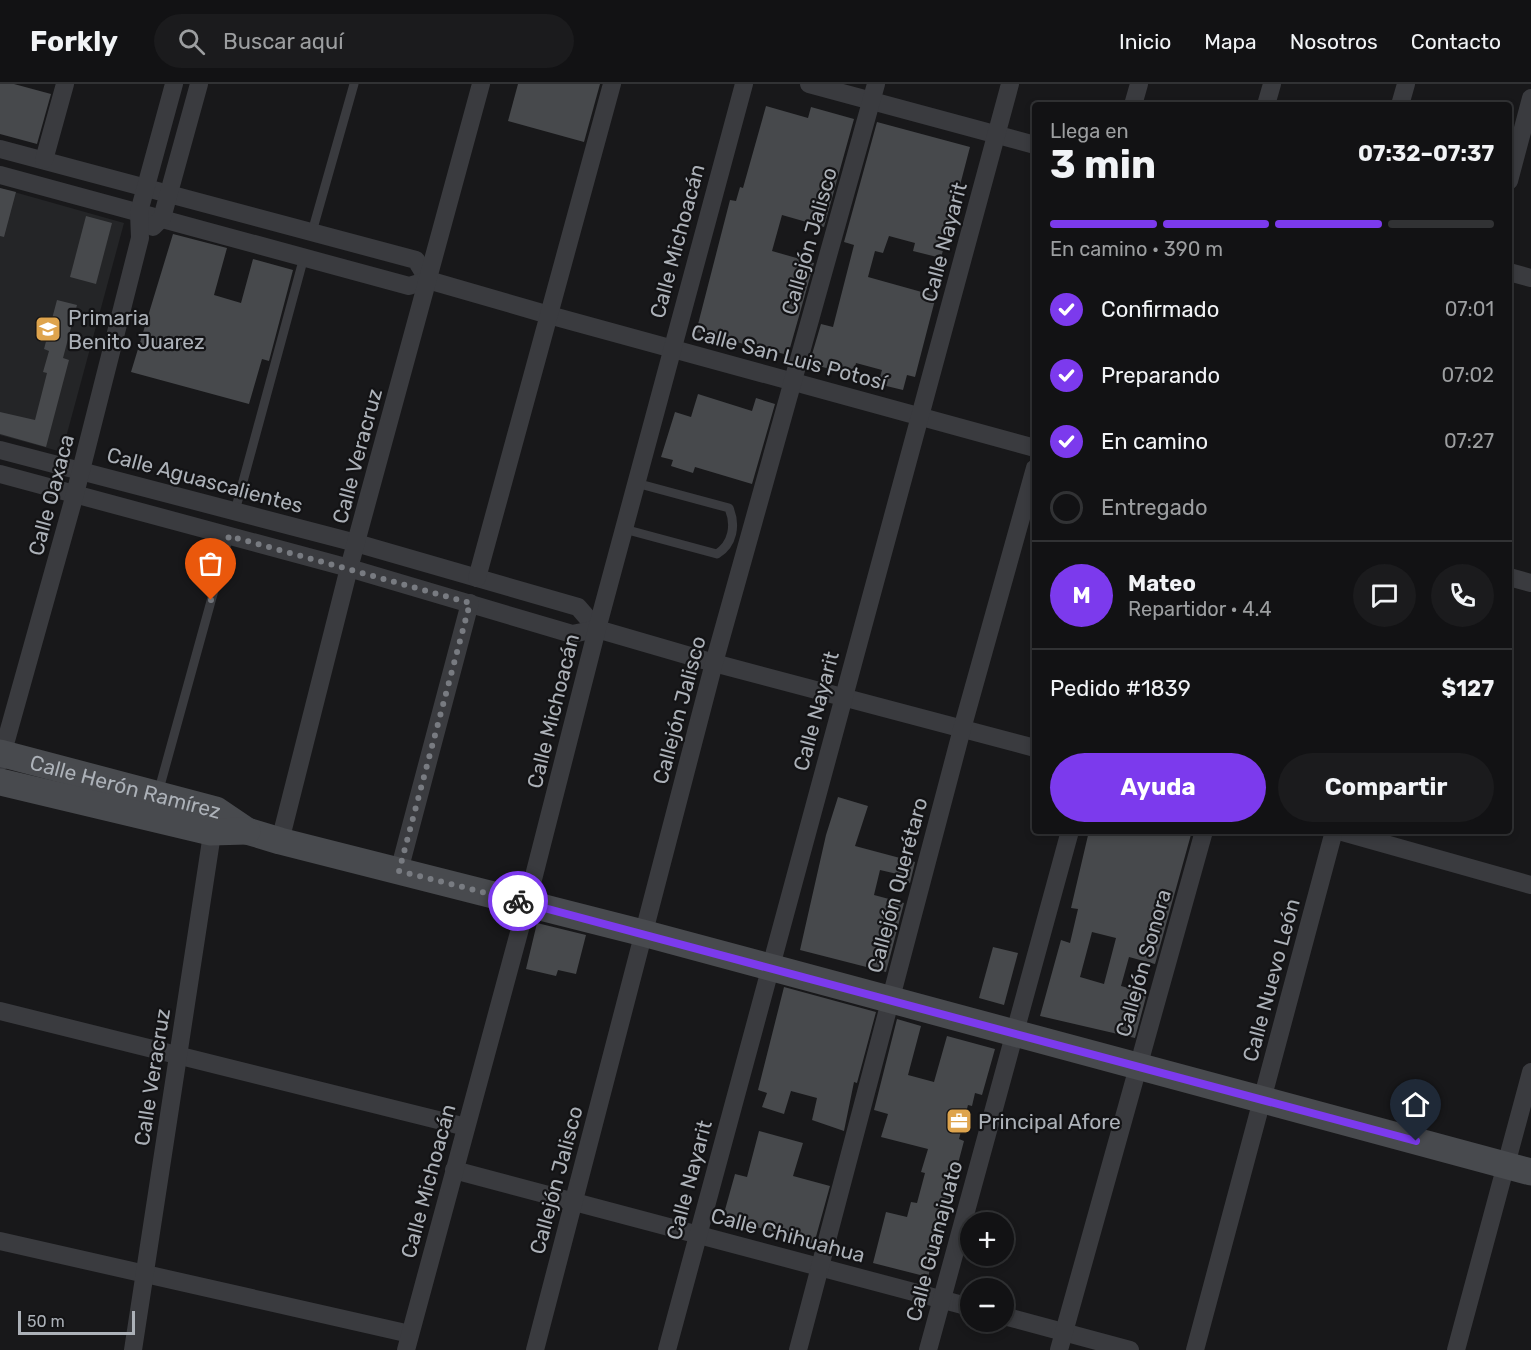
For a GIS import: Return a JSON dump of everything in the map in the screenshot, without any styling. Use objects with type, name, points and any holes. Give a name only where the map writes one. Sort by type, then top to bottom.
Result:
[{"type":"street","points":[[44,160],[65,84]]},
{"type":"street","name":"Calle Oaxaca","points":[[1,756],[75,494],[140,238],[139,212],[174,84]]},
{"type":"street","points":[[140,238],[162,218],[199,84]]},
{"type":"street","name":"Calle Veracruz","points":[[280,841],[349,568],[481,84]]},
{"type":"street","points":[[477,578],[612,84]]},
{"type":"street","name":"Calle Michoacán","points":[[408,1342],[528,903],[597,629],[744,84]]},
{"type":"street","points":[[809,84],[874,92],[1032,144]]},
{"type":"street","name":"Calle Nayarit","points":[[667,1350],[1010,84]]},
{"type":"street","points":[[1134,102],[1139,84]]},
{"type":"street","points":[[1267,102],[1272,84]]},
{"type":"street","points":[[1401,102],[1406,84]]},
{"type":"street","name":"Callejón Jalisco","points":[[535,1350],[714,663],[874,92]]},
{"type":"street","points":[[1512,170],[1531,98]]},
{"type":"street","points":[[0,149],[416,260],[428,280]]},
{"type":"street","name":"Calle San Luis Potosí","points":[[0,175],[409,286],[428,280],[1032,447]]},
{"type":"street","points":[[1512,273],[1531,278]]},
{"type":"street","name":"Calle Aguascalientes","points":[[0,450],[356,543],[578,608],[597,629]]},
{"type":"street","name":"Calle Aguascalientes","points":[[0,474],[349,568],[572,633],[597,629],[714,663],[1032,747]]},
{"type":"street","name":"Callejón Querétaro","points":[[798,1350],[962,729],[1032,479]]},
{"type":"street","points":[[1512,578],[1531,583]]},
{"type":"street","points":[[399,871],[470,603]]},
{"type":"street","name":"Calle Herón Ramírez","points":[[1,756],[158,793],[214,821]]},
{"type":"street","name":"Calle Herón Ramírez","points":[[0,782],[214,821],[280,841],[528,903],[891,999],[1531,1172]]},
{"type":"street","name":"Calle Veracruz","points":[[133,1350],[214,821]]},
{"type":"street","name":"Calle Guanajuato","points":[[928,1350],[1013,1032],[1069,834]]},
{"type":"street","name":"Callejón Sonora","points":[[1059,1350],[1203,834]]},
{"type":"street","name":"Calle Nuevo León","points":[[1195,1350],[1335,834]]},
{"type":"street","points":[[1347,834],[1531,885]]},
{"type":"street","points":[[0,1011],[466,1127]]},
{"type":"street","points":[[1456,1350],[1531,1071]]},
{"type":"street","name":"Calle Chihuahua","points":[[454,1170],[960,1304]]},
{"type":"street","points":[[0,1241],[145,1274],[408,1342]]},
{"type":"street","points":[[1014,1319],[1130,1350]]},
{"type":"lane","points":[[312,232],[354,84]]},
{"type":"lane","points":[[236,511],[304,257]]},
{"type":"lane","points":[[624,529],[717,554],[725,549],[732,533],[733,518],[729,508],[636,483]]},
{"type":"lane","points":[[158,793],[229,536]]},
{"type":"shaded area","name":"Primaria Benito Juarez","points":[[0,188],[124,223],[62,452],[0,435]]},
{"type":"building","points":[[0,84],[14,84],[51,94],[37,144],[0,134]]},
{"type":"building","points":[[518,84],[600,84],[584,142],[508,121]]},
{"type":"building","points":[[766,106],[808,118],[811,107],[854,119],[824,227],[782,215],[772,251],[814,263],[788,355],[696,332],[730,200],[736,201],[740,187],[743,188]]},
{"type":"building","points":[[877,122],[970,147],[941,258],[913,251],[915,243],[889,236],[883,253],[875,251],[868,277],[936,296],[915,377],[907,375],[903,390],[878,384],[882,370],[856,363],[853,375],[811,364],[810,361],[821,324],[833,327],[854,245],[844,242]]},
{"type":"building","points":[[0,188],[16,192],[4,237],[0,236]]},
{"type":"building","points":[[86,216],[112,223],[96,284],[70,277]]},
{"type":"building","points":[[173,234],[227,248],[214,295],[241,303],[253,259],[293,270],[269,361],[262,359],[249,404],[131,372]]},
{"type":"building","points":[[57,300],[77,305],[63,358],[69,360],[46,447],[0,434],[0,412],[35,420],[47,373],[43,372],[49,351],[44,349]]},
{"type":"building","points":[[698,394],[752,411],[756,398],[775,404],[752,484],[695,467],[693,473],[671,466],[673,460],[661,457],[675,412],[691,417]]},
{"type":"building","points":[[838,797],[868,806],[855,846],[915,862],[910,883],[905,882],[906,876],[880,870],[874,895],[904,903],[886,972],[800,950],[826,835]]},
{"type":"building","points":[[1088,834],[1191,834],[1155,964],[1129,957],[1121,986],[1147,993],[1135,1038],[1040,1016],[1061,940],[1070,943],[1078,909],[1071,908]],"holes":[[[1092,932],[1116,938],[1104,984],[1080,977]]]},
{"type":"building","points":[[537,923],[586,935],[576,974],[558,970],[556,976],[526,969]]},
{"type":"building","points":[[993,947],[1018,953],[1004,1005],[979,998]]},
{"type":"building","points":[[784,987],[876,1012],[857,1083],[854,1082],[844,1131],[812,1120],[817,1098],[791,1091],[784,1114],[762,1107],[767,1093],[758,1090]]},
{"type":"building","points":[[897,1019],[921,1026],[908,1075],[934,1082],[947,1036],[995,1049],[982,1095],[975,1093],[972,1106],[968,1105],[959,1139],[964,1141],[928,1277],[873,1263],[886,1212],[907,1217],[911,1202],[917,1203],[925,1173],[921,1172],[928,1149],[881,1137],[888,1114],[874,1110]]},
{"type":"building","points":[[759,1131],[803,1143],[793,1176],[830,1186],[814,1244],[723,1217],[735,1174],[747,1177]]},
{"type":"way so far","points":[[211,600],[229,536],[470,603],[399,871],[518,901]]},
{"type":"place","name":"Primaria Benito Juarez","points":[[48,329]]},
{"type":"place","name":"Principal Afore","points":[[959,1121]]},
{"type":"route","points":[[518,901],[1416,1141]]}]
